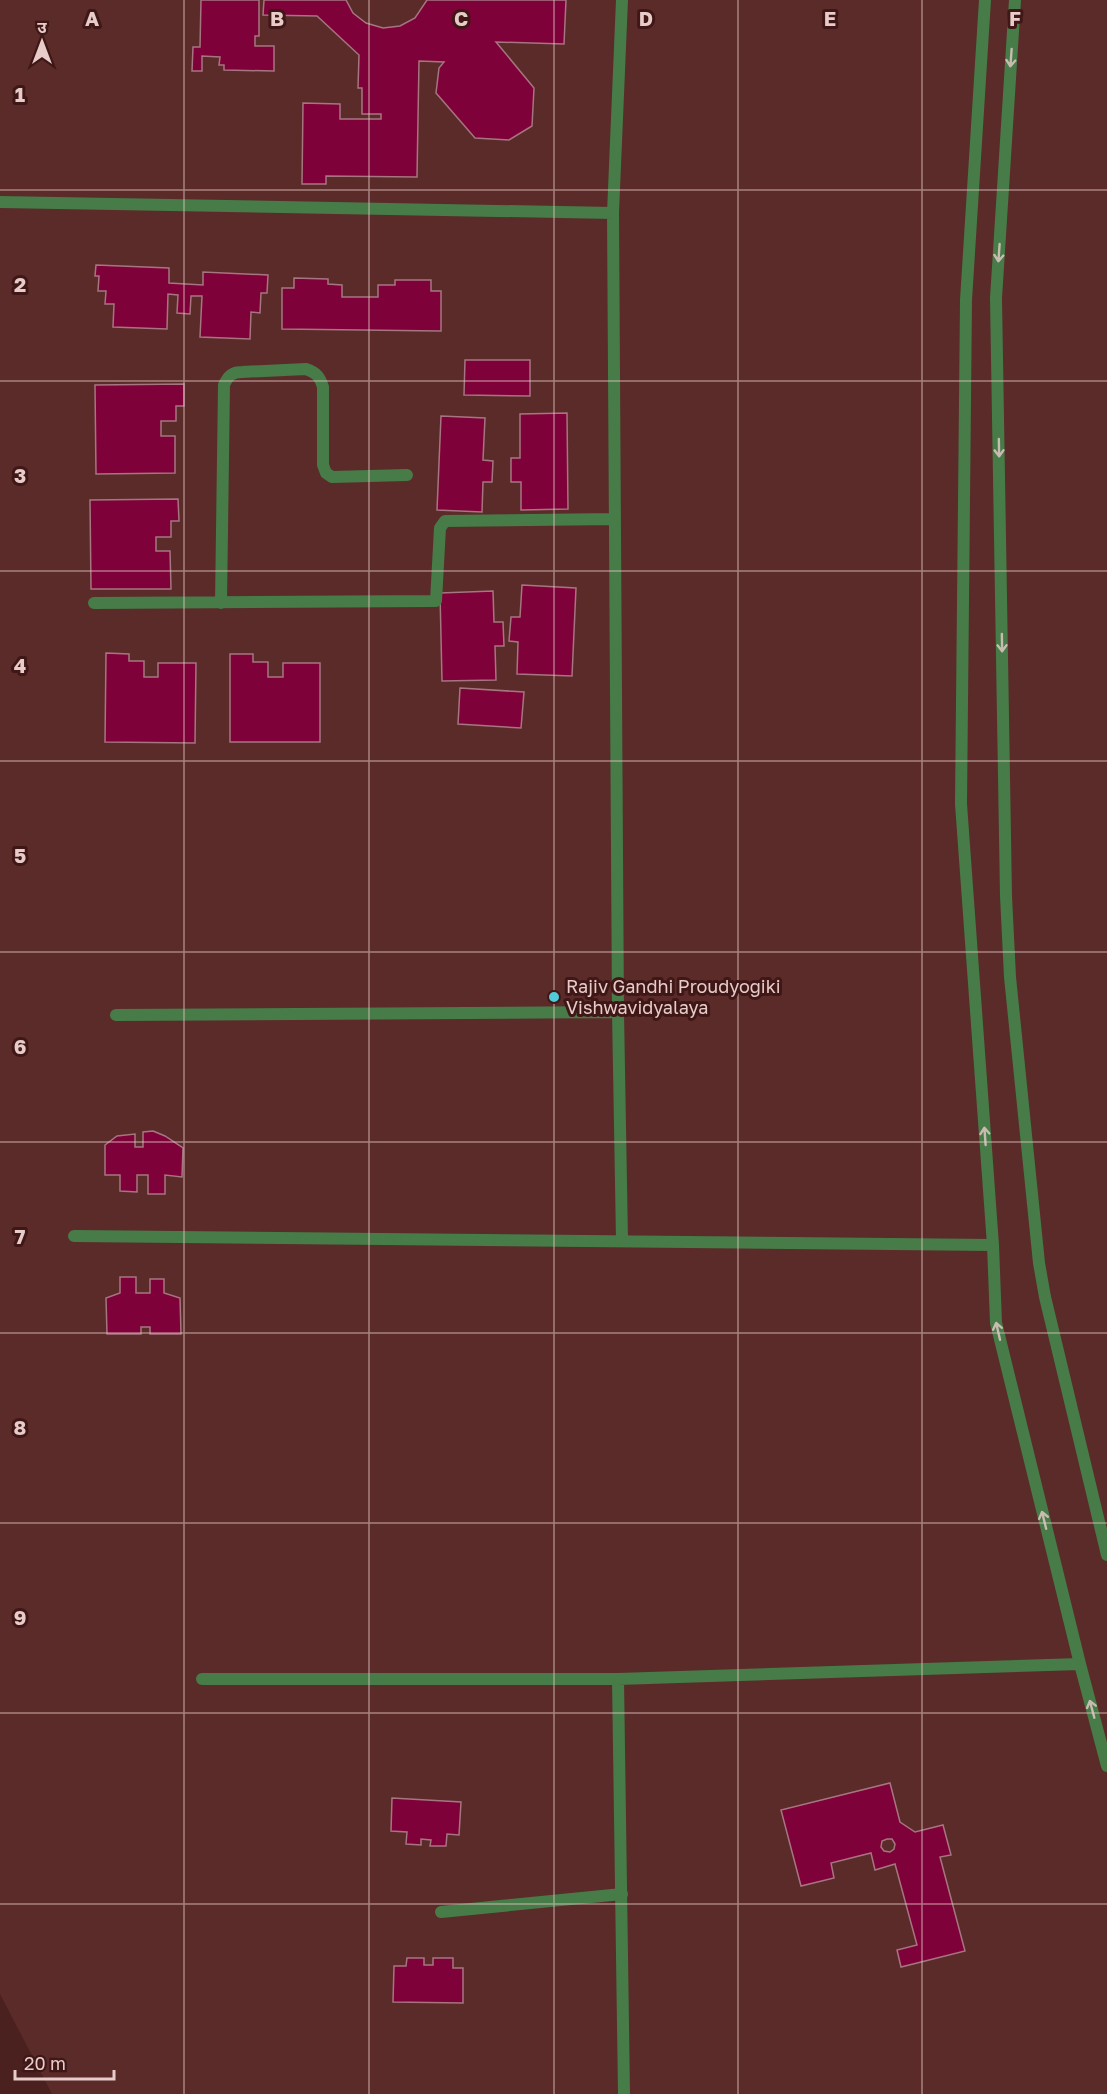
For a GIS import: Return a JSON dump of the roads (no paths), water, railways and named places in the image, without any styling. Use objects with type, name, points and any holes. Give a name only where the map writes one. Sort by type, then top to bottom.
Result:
[{"type":"lane","points":[[622,0],[614,213],[618,1012],[622,1240]]},
{"type":"lane","points":[[985,0],[966,300],[961,804],[993,1245],[996,1323],[1107,1766]]},
{"type":"lane","points":[[1015,0],[996,298],[1006,896],[1010,977],[1039,1263],[1107,1555]]},
{"type":"lane","points":[[0,202],[614,213]]},
{"type":"lane","points":[[221,603],[224,385],[227,377],[235,372],[306,369],[315,372],[323,387],[323,465],[326,473],[332,477],[407,475]]},
{"type":"lane","points":[[94,603],[436,601],[440,528],[445,521],[615,519]]},
{"type":"lane","points":[[116,1015],[618,1012]]},
{"type":"lane","points":[[74,1236],[993,1245]]},
{"type":"lane","points":[[202,1679],[618,1680],[1080,1664]]},
{"type":"lane","points":[[618,1680],[624,2094]]},
{"type":"lane","points":[[441,1912],[622,1894]]},
{"type":"place","name":"Rajiv Gandhi Proudyogiki Vishwavidyalaya","points":[[554,997]]}]
